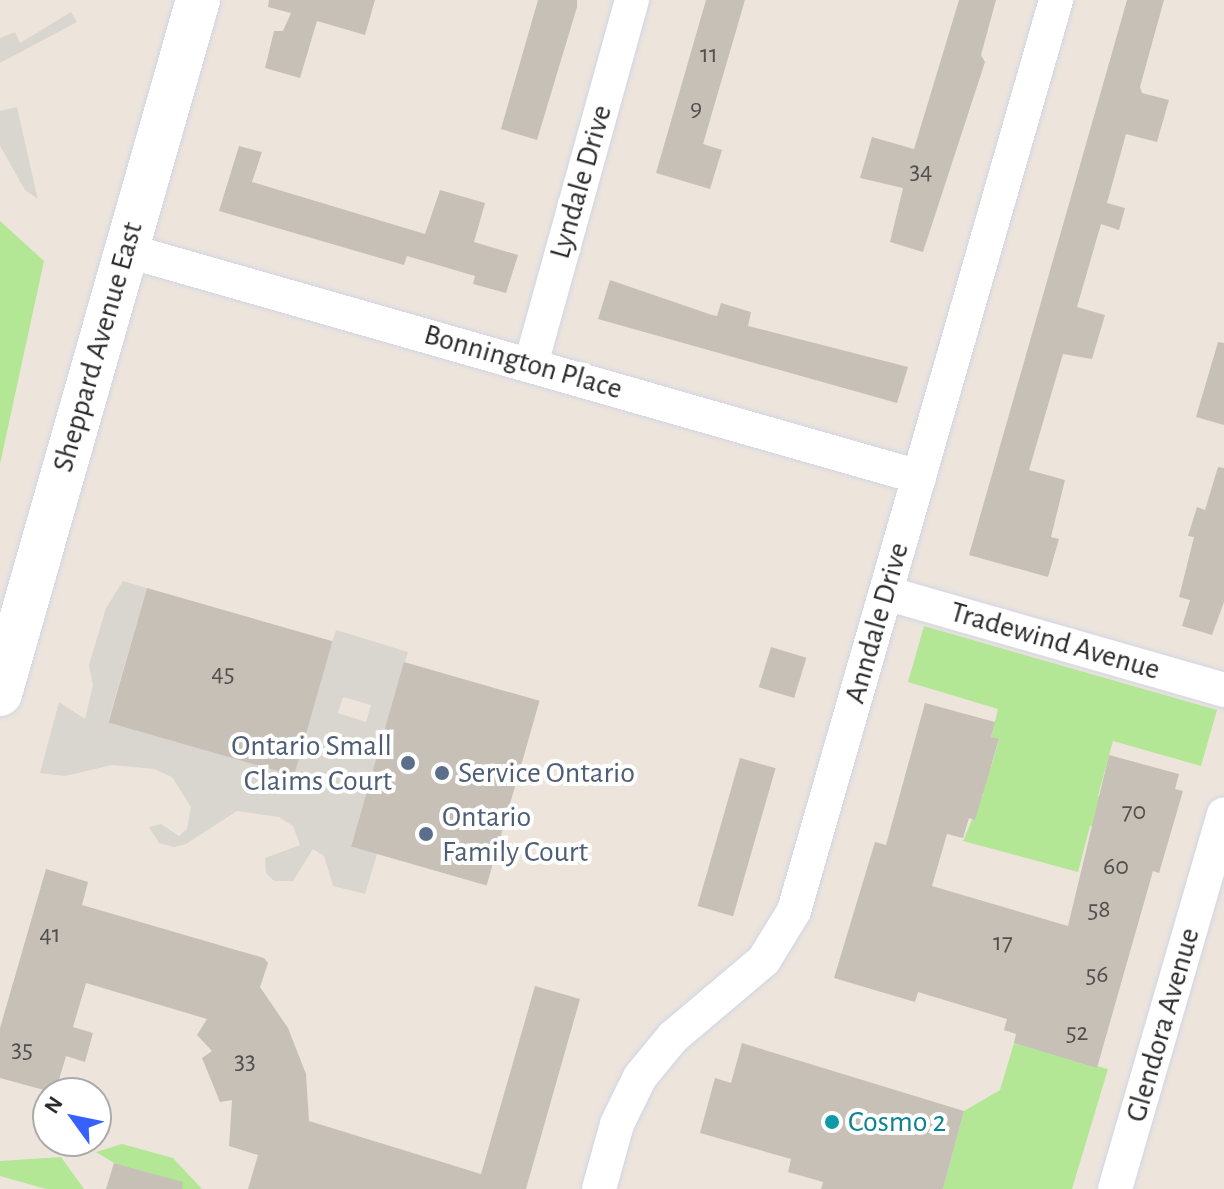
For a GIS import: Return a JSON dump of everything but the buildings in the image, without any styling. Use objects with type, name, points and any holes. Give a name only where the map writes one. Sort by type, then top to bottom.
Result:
[{"type":"main road","name":"Sheppard Avenue East","points":[[0,694],[9,629],[198,0]]},
{"type":"street","name":"Lyndale Drive","points":[[531,364],[632,0]]},
{"type":"street","name":"Anndale Drive","points":[[599,1189],[617,1124],[640,1077],[673,1037],[764,960],[794,911],[1056,0]]},
{"type":"street","name":"Bonnington Place","points":[[125,250],[919,477]]},
{"type":"street","name":"Tradewind Avenue","points":[[886,593],[1224,690]]},
{"type":"street","name":"Glendora Avenue","points":[[1115,1189],[1224,815]]},
{"type":"green space","points":[[0,221],[44,261],[0,464]]},
{"type":"green space","points":[[924,626],[1217,710],[1201,766],[1113,741],[1098,796],[1106,798],[1098,827],[1090,826],[1078,872],[963,841],[983,794],[982,765],[991,767],[999,740],[991,737],[998,709],[908,682]]},
{"type":"green space","points":[[1014,1043],[1108,1069],[1072,1189],[943,1189],[964,1111],[1000,1090]]},
{"type":"green space","points":[[122,1144],[173,1158],[202,1189],[172,1189],[174,1180],[114,1163],[104,1157],[112,1157],[112,1147]]},
{"type":"green space","points":[[61,1157],[84,1189],[46,1189],[0,1176],[0,1161]]},
{"type":"shaded area","points":[[71,12],[77,22],[0,63],[0,38],[15,32],[20,43]]},
{"type":"shaded area","points":[[17,107],[38,199],[25,190],[0,146],[0,111]]},
{"type":"shaded area","points":[[123,581],[147,588],[108,722],[292,775],[336,630],[408,652],[351,846],[377,854],[365,894],[333,886],[324,856],[313,849],[293,881],[274,881],[266,873],[265,858],[300,845],[293,826],[279,817],[237,811],[186,844],[174,847],[159,843],[149,827],[161,824],[179,836],[187,829],[191,807],[172,777],[154,769],[112,765],[65,776],[40,773],[59,702],[85,719],[93,685],[89,665],[106,608]],"holes":[[[343,697],[371,705],[366,722],[338,713]]]},
{"type":"place","name":"Ontario Small Claims Court","points":[[408,763]]},
{"type":"place","name":"Service Ontario","points":[[442,773]]},
{"type":"place","name":"Ontario Family Court","points":[[426,834]]},
{"type":"place","name":"Cosmo 2","points":[[832,1122]]}]
